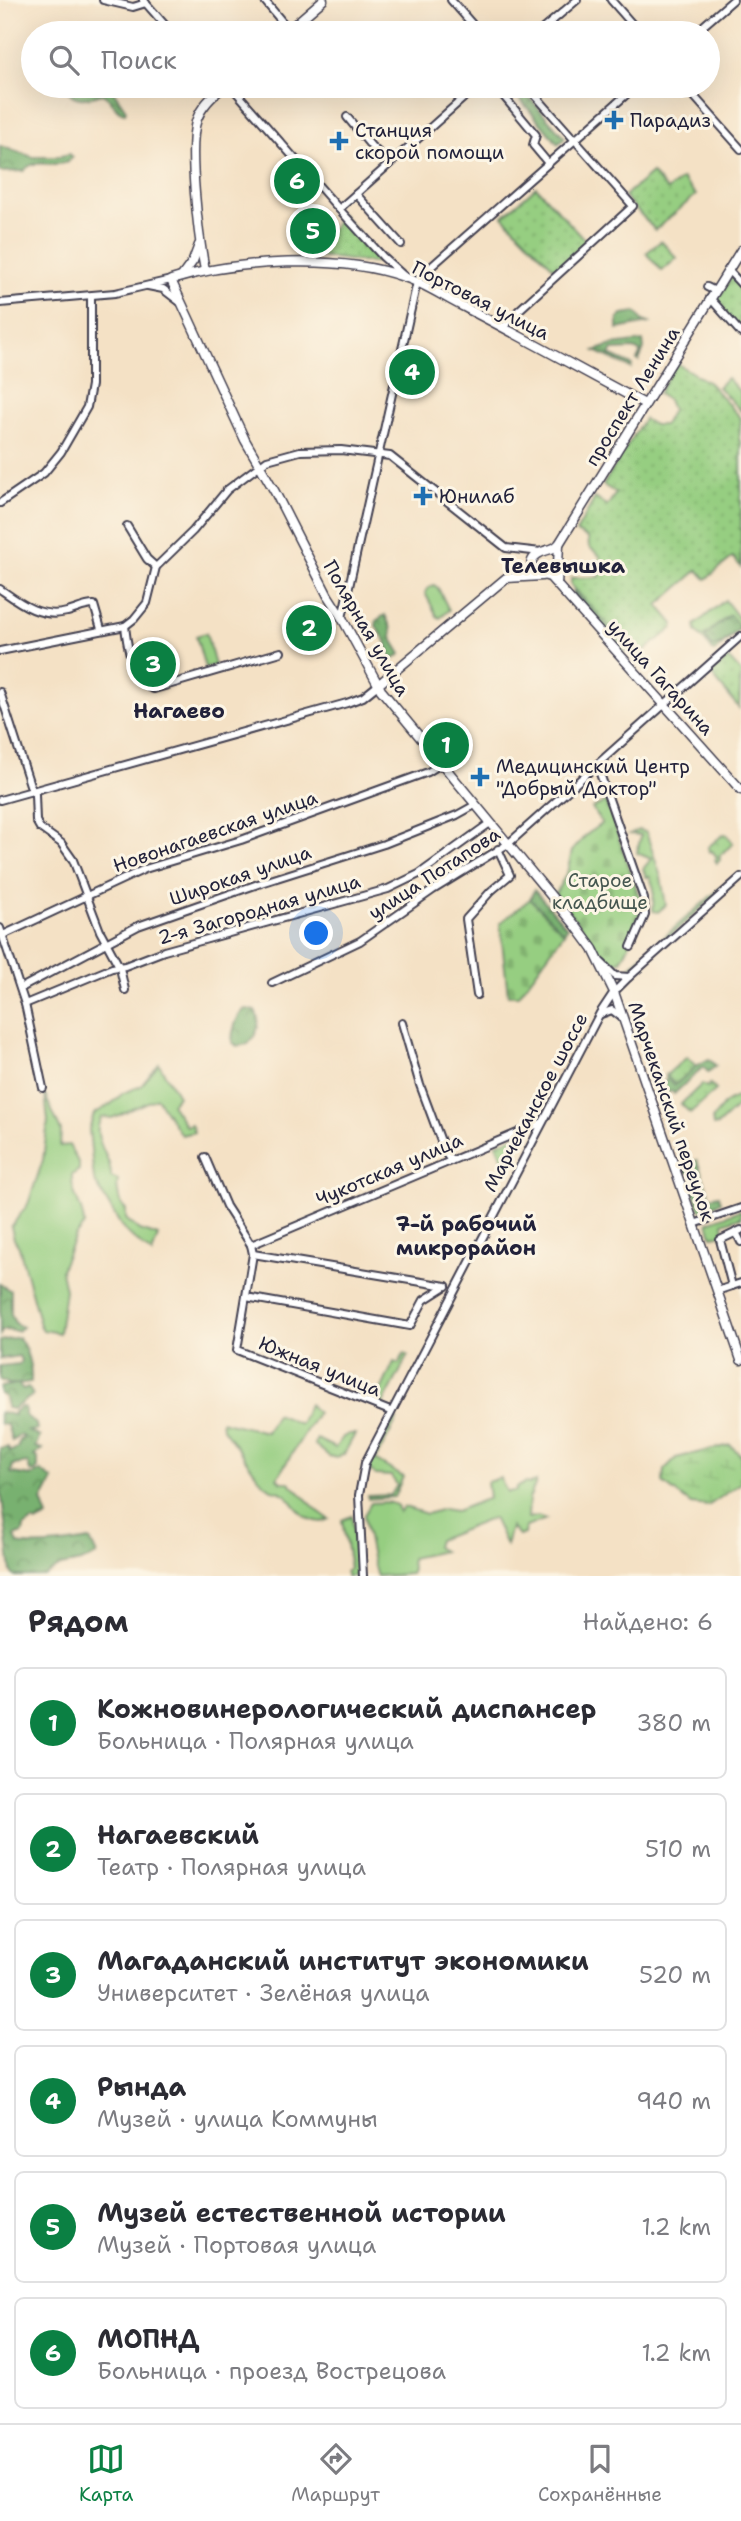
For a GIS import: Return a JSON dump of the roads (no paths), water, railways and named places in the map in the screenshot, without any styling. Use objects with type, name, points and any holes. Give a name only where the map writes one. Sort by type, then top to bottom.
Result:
[{"type":"main road","points":[[299,21],[323,0]]},
{"type":"main road","points":[[205,270],[200,242],[194,132],[203,107],[212,98]]},
{"type":"main road","points":[[180,298],[181,277],[193,261],[200,242]]},
{"type":"main road","name":"проспект Ленина","points":[[557,564],[559,544],[711,292],[741,250]]},
{"type":"main road","points":[[202,253],[209,263],[228,268]]},
{"type":"main road","name":"Портовая улица","points":[[171,280],[205,270],[305,262],[381,270],[417,282],[645,404]]},
{"type":"main road","points":[[180,298],[183,282],[195,273]]},
{"type":"main road","name":"Полярная улица","points":[[171,280],[244,440],[285,510],[328,596],[378,685],[396,711],[583,935],[614,992]]},
{"type":"main road","points":[[522,576],[529,572],[537,555],[553,550],[559,544]]},
{"type":"main road","points":[[545,552],[553,555],[557,564],[557,585]]},
{"type":"main road","points":[[533,564],[536,572],[545,576]]},
{"type":"main road","points":[[378,685],[506,578],[545,576],[554,572],[557,564]]},
{"type":"main road","name":"улица Гагарина","points":[[545,576],[557,585],[741,790]]},
{"type":"main road","name":"Марчеканский переулок","points":[[614,992],[717,1291],[736,1333],[741,1360]]},
{"type":"street","points":[[103,0],[133,7],[144,2],[161,21]]},
{"type":"street","points":[[264,0],[279,21]]},
{"type":"street","points":[[451,0],[469,21]]},
{"type":"street","points":[[552,21],[577,0]]},
{"type":"street","points":[[611,0],[629,21]]},
{"type":"street","points":[[709,21],[733,0]]},
{"type":"street","points":[[236,98],[383,257],[405,277]]},
{"type":"street","points":[[339,209],[463,98]]},
{"type":"street","points":[[505,98],[536,135],[533,145],[548,163]]},
{"type":"street","points":[[503,327],[633,206],[538,98]]},
{"type":"street","points":[[342,618],[417,282],[622,98]]},
{"type":"street","points":[[696,98],[741,149]]},
{"type":"street","points":[[347,117],[371,146],[390,163]]},
{"type":"street","points":[[356,194],[401,244]]},
{"type":"street","points":[[381,270],[383,257]]},
{"type":"street","points":[[729,270],[741,284]]},
{"type":"street","name":"Портовая улица","points":[[0,303],[91,296],[171,280]]},
{"type":"street","points":[[146,286],[163,289],[180,298]]},
{"type":"street","points":[[711,292],[741,333]]},
{"type":"street","points":[[0,503],[44,473],[61,452],[87,407],[91,385],[91,296]]},
{"type":"street","points":[[0,651],[125,626],[146,603],[156,567],[193,531],[230,486],[276,457],[317,449],[392,457],[504,546],[545,552]]},
{"type":"street","points":[[127,526],[147,559],[156,567]]},
{"type":"street","points":[[522,550],[529,554],[533,564]]},
{"type":"street","points":[[0,589],[23,606],[40,613],[64,613],[94,605],[101,629]]},
{"type":"street","points":[[125,626],[135,670],[141,683],[148,688],[167,686],[281,652]]},
{"type":"street","name":"улица Потапова","points":[[272,983],[360,941],[433,890],[508,844],[741,636]]},
{"type":"street","points":[[0,800],[347,703],[363,697],[378,685]]},
{"type":"street","points":[[0,692],[35,794],[36,821],[40,828],[67,850],[88,895],[92,912],[119,966],[125,990]]},
{"type":"street","name":"Новонагаевская улица","points":[[2,932],[145,869],[241,840],[428,772],[441,764]]},
{"type":"street","points":[[597,765],[644,899],[645,915],[631,947]]},
{"type":"street","name":"Широкая улица","points":[[21,988],[138,926],[384,844],[457,815],[475,805]]},
{"type":"street","name":"2-я Загородная улица","points":[[25,1004],[119,966],[388,889],[419,874],[490,823]]},
{"type":"street","points":[[477,995],[466,919],[491,891],[510,875],[498,849]]},
{"type":"street","name":"Марчеканское шоссе","points":[[363,1576],[359,1509],[360,1477],[365,1463],[599,1014],[614,992],[629,977],[741,877]]},
{"type":"street","points":[[2,932],[21,988],[43,1088]]},
{"type":"street","points":[[597,957],[615,976],[629,977]]},
{"type":"street","points":[[599,1014],[614,1010],[626,1026]]},
{"type":"street","points":[[401,1023],[419,1083],[445,1152],[451,1161]]},
{"type":"street","name":"Чукотская улица","points":[[251,1245],[541,1123]]},
{"type":"street","points":[[205,1157],[226,1206],[251,1245],[253,1254],[246,1297],[410,1326],[424,1300],[446,1286]]},
{"type":"street","points":[[694,1224],[741,1208]]},
{"type":"street","points":[[732,1286],[720,1240],[738,1231],[741,1243]]},
{"type":"street","points":[[253,1254],[455,1288]]},
{"type":"street","points":[[717,1291],[741,1283]]},
{"type":"street","name":"Южная улица","points":[[246,1297],[237,1350],[390,1411]]},
{"type":"place","name":"Парадиз","points":[[614,120]]},
{"type":"place","name":"Станция скорой помощи","points":[[339,141]]},
{"type":"place","name":"МОПНД","points":[[297,181]]},
{"type":"place","name":"Музей естественной истории","points":[[313,231]]},
{"type":"place","name":"Рында","points":[[412,372]]},
{"type":"place","name":"Юнилаб","points":[[423,496]]},
{"type":"place","name":"Нагаевский","points":[[309,628]]},
{"type":"place","name":"Магаданский институт экономики","points":[[153,664]]},
{"type":"place","name":"Кожновинерологический диспансер","points":[[446,745]]},
{"type":"place","name":"Медицинский Центр \"Добрый Доктор\"","points":[[480,777]]},
{"type":"district","name":"Телевышка","points":[[563,566]]},
{"type":"district","name":"Нагаево","points":[[179,711]]},
{"type":"district","name":"7-й рабочий микрорайон","points":[[466,1236]]},
{"type":"park label","name":"Старое кладбище","points":[[600,891]]}]
